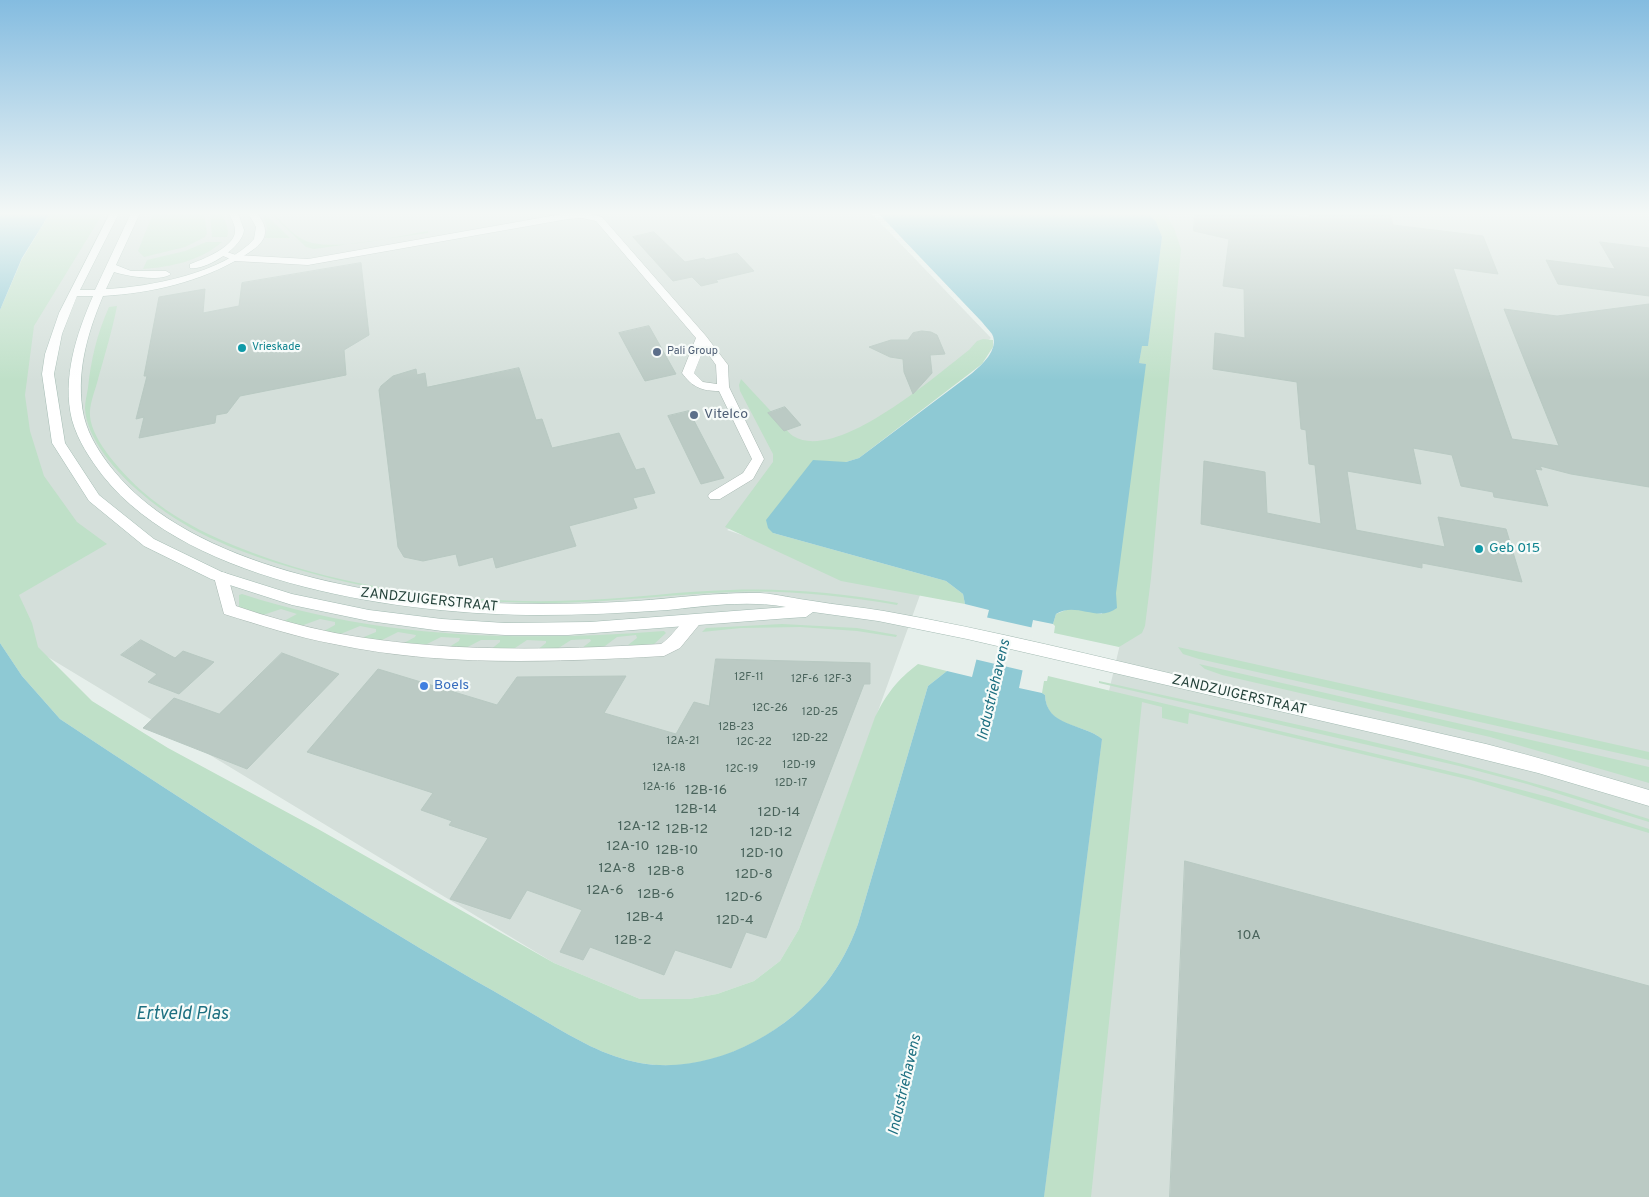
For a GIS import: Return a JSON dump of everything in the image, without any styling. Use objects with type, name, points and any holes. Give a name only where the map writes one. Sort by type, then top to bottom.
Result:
[{"type":"main road","name":"ZANDZUIGERSTRAAT","points":[[87,269],[57,333],[51,352],[48,373],[52,424],[58,444],[75,474],[96,501],[126,527],[169,554],[221,577],[278,596],[350,613],[427,624],[506,629],[586,628],[763,616],[825,609]]},
{"type":"main road","name":"ZANDZUIGERSTRAAT","points":[[111,269],[79,345],[74,366],[75,415],[82,435],[100,465],[120,489],[150,514],[191,539],[242,562],[296,579],[365,595],[438,605],[507,610],[589,609],[764,599],[883,617],[1033,648],[1522,761],[1649,798]]},
{"type":"main road","points":[[115,269],[133,273],[166,274]]},
{"type":"main road","points":[[101,290],[184,269]]},
{"type":"main road","points":[[75,293],[180,280],[212,269]]},
{"type":"main road","points":[[643,269],[702,338],[722,365],[723,387],[758,458],[748,476],[715,496]]},
{"type":"main road","points":[[702,338],[688,373],[695,384],[705,387],[723,387]]},
{"type":"main road","points":[[221,577],[228,610],[257,620],[328,638],[414,650],[493,655],[582,655],[664,650],[674,644],[695,620]]},
{"type":"shaded area","points":[[55,269],[925,269],[991,338],[727,530],[920,595],[799,929],[780,961],[754,981],[717,994],[689,999],[640,999],[554,963],[13,636],[0,495],[34,322]]},
{"type":"shaded area","points":[[1138,269],[1649,269],[1649,1197],[989,1197],[1126,619]]},
{"type":"green space","points":[[18,269],[69,269],[34,326],[25,395],[30,431],[44,476],[77,522],[107,544],[19,595],[32,623],[38,647],[92,701],[168,748],[318,829],[554,963],[640,999],[689,999],[717,994],[754,981],[780,961],[799,929],[875,717],[884,701],[898,681],[918,664],[947,671],[928,686],[858,924],[844,955],[826,983],[788,1020],[743,1048],[718,1057],[692,1063],[666,1065],[640,1063],[614,1056],[568,1034],[369,917],[214,820],[60,719],[22,676],[0,643],[0,310]]},
{"type":"green space","points":[[1158,269],[1179,269],[1145,626],[1142,633],[1119,647],[1054,633],[1055,626],[1053,624],[1056,614],[1071,608],[1102,614],[1145,364],[1139,363],[1142,345],[1148,346]]},
{"type":"green space","points":[[117,306],[90,408],[92,426],[97,437],[110,458],[119,468],[158,504],[208,534],[243,549],[316,573],[354,582],[431,595],[470,599],[509,601],[587,600],[712,591],[772,590],[856,596],[898,603],[897,605],[816,594],[775,592],[712,593],[555,603],[487,601],[419,595],[352,583],[286,566],[228,546],[174,518],[141,493],[113,466],[91,432],[85,408],[93,357],[101,327],[109,307]]},
{"type":"green space","points":[[983,339],[993,340],[993,347],[982,364],[859,458],[846,462],[832,462],[773,533],[946,581],[963,594],[965,604],[841,581],[725,527],[773,462],[773,454],[740,391],[741,379],[793,436],[812,441],[834,438],[859,428],[885,413],[969,350],[977,341]]},
{"type":"green space","points":[[242,594],[294,609],[346,620],[451,634],[557,636],[664,631],[666,633],[653,645],[629,647],[628,645],[637,638],[636,635],[617,637],[601,649],[582,648],[591,641],[590,639],[571,640],[554,651],[537,650],[546,641],[527,640],[509,652],[490,650],[500,640],[481,640],[462,650],[449,647],[459,641],[460,638],[441,637],[421,647],[404,643],[416,635],[398,632],[378,642],[363,640],[364,637],[376,632],[376,629],[360,626],[338,635],[322,632],[335,625],[335,622],[320,619],[298,627],[282,622],[297,614],[281,609],[260,616],[239,609],[239,595]]},
{"type":"green space","points":[[782,624],[857,628],[897,635],[896,637],[857,631],[800,627],[741,628],[702,632],[706,628]]},
{"type":"green space","points":[[1178,647],[1649,752],[1649,760],[1199,659],[1183,654]]},
{"type":"green space","points":[[1199,664],[1649,767],[1649,783],[1490,737],[1222,675],[1205,669]]},
{"type":"green space","points":[[1048,676],[1465,775],[1552,798],[1649,829],[1649,833],[1471,780],[1189,713],[1188,724],[1162,718],[1162,707],[1142,702],[1091,1197],[1044,1197],[1102,739],[1058,719],[1052,714],[1047,706],[1045,695],[1042,693],[1044,681],[1047,681]]},
{"type":"green space","points":[[1099,681],[1308,727],[1463,764],[1582,798],[1649,819],[1649,822],[1527,784],[1459,766],[1099,683]]},
{"type":"water","points":[[0,269],[17,269],[0,310]]},
{"type":"water","name":"Ertveld Plas","points":[[931,269],[1158,269],[1148,346],[1142,346],[1139,363],[1146,364],[1116,593],[1117,608],[1110,612],[1102,613],[1079,610],[1064,611],[1056,614],[1053,624],[1033,620],[1019,688],[1042,693],[1045,695],[1047,705],[1058,719],[1102,739],[1044,1197],[0,1197],[0,643],[22,676],[60,719],[317,885],[557,1028],[602,1051],[640,1063],[666,1065],[692,1063],[718,1057],[766,1035],[788,1020],[826,983],[836,969],[852,940],[858,924],[928,686],[947,671],[972,677],[989,610],[965,604],[963,594],[946,581],[773,533],[768,528],[766,520],[813,460],[846,462],[859,458],[975,371],[988,357],[994,345],[992,334]]},
{"type":"pier","points":[[985,617],[1034,628],[1025,671],[974,659]]},
{"type":"building","name":"Vrieskade","points":[[326,269],[362,269],[369,335],[344,350],[346,375],[240,396],[227,413],[216,415],[215,423],[139,438],[144,417],[136,419],[147,376],[144,376],[159,297],[205,289],[203,313],[239,306],[242,283]]},
{"type":"building","points":[[662,269],[752,269],[754,271],[716,280],[718,282],[701,286],[692,277],[673,281]]},
{"type":"building","points":[[1225,269],[1453,269],[1512,439],[1559,446],[1504,309],[1557,316],[1649,304],[1649,487],[1571,474],[1540,466],[1542,470],[1535,469],[1548,506],[1494,497],[1493,492],[1461,486],[1452,455],[1413,448],[1421,484],[1347,471],[1356,530],[1445,547],[1438,517],[1506,529],[1522,582],[1422,563],[1422,568],[1201,524],[1204,461],[1265,472],[1267,513],[1321,524],[1315,465],[1309,464],[1306,430],[1301,429],[1297,382],[1213,369],[1215,333],[1245,338],[1244,289],[1223,286]]},
{"type":"building","points":[[1459,269],[1496,269],[1498,274]]},
{"type":"building","points":[[1550,269],[1614,269],[1649,269],[1649,296],[1558,284]]},
{"type":"building","points":[[649,326],[676,374],[645,381],[619,333]]},
{"type":"building","points":[[922,331],[937,335],[945,354],[930,355],[932,373],[913,394],[904,372],[903,359],[890,357],[869,347],[891,340],[908,340],[913,333]]},
{"type":"building","points":[[519,368],[536,420],[542,419],[552,448],[619,433],[636,470],[644,468],[655,493],[633,498],[637,508],[569,526],[576,546],[496,568],[493,557],[459,566],[456,554],[423,561],[404,557],[398,547],[379,390],[381,386],[393,376],[416,369],[417,375],[425,373],[427,387]]},
{"type":"building","points":[[785,407],[801,425],[784,431],[768,413]]},
{"type":"building","points":[[689,411],[724,478],[701,484],[668,416]]},
{"type":"building","points":[[141,640],[175,658],[183,651],[214,662],[179,694],[148,682],[157,674],[121,655]]},
{"type":"building","points":[[282,653],[339,674],[247,769],[143,728],[174,698],[219,714]]},
{"type":"building","points":[[716,659],[870,663],[870,684],[864,684],[766,938],[746,932],[731,968],[675,950],[664,975],[590,947],[583,960],[560,952],[582,910],[527,890],[510,919],[450,899],[488,838],[449,825],[452,821],[421,810],[433,793],[307,752],[378,669],[497,705],[517,677],[626,676],[604,713],[676,734],[694,702],[709,706]]},
{"type":"building","points":[[1185,861],[1649,986],[1649,1197],[1170,1197]]},
{"type":"place","name":"Vrieskade","points":[[242,348]]},
{"type":"place","name":"Pali Group","points":[[657,352]]},
{"type":"place","name":"Vitelco","points":[[694,415]]},
{"type":"place","name":"Geb 015","points":[[1479,549]]},
{"type":"place","name":"Boels","points":[[424,686]]},
{"type":"water label","name":"Industriehavens","points":[[995,690]]},
{"type":"water label","name":"Industriehavens","points":[[906,1085]]}]
